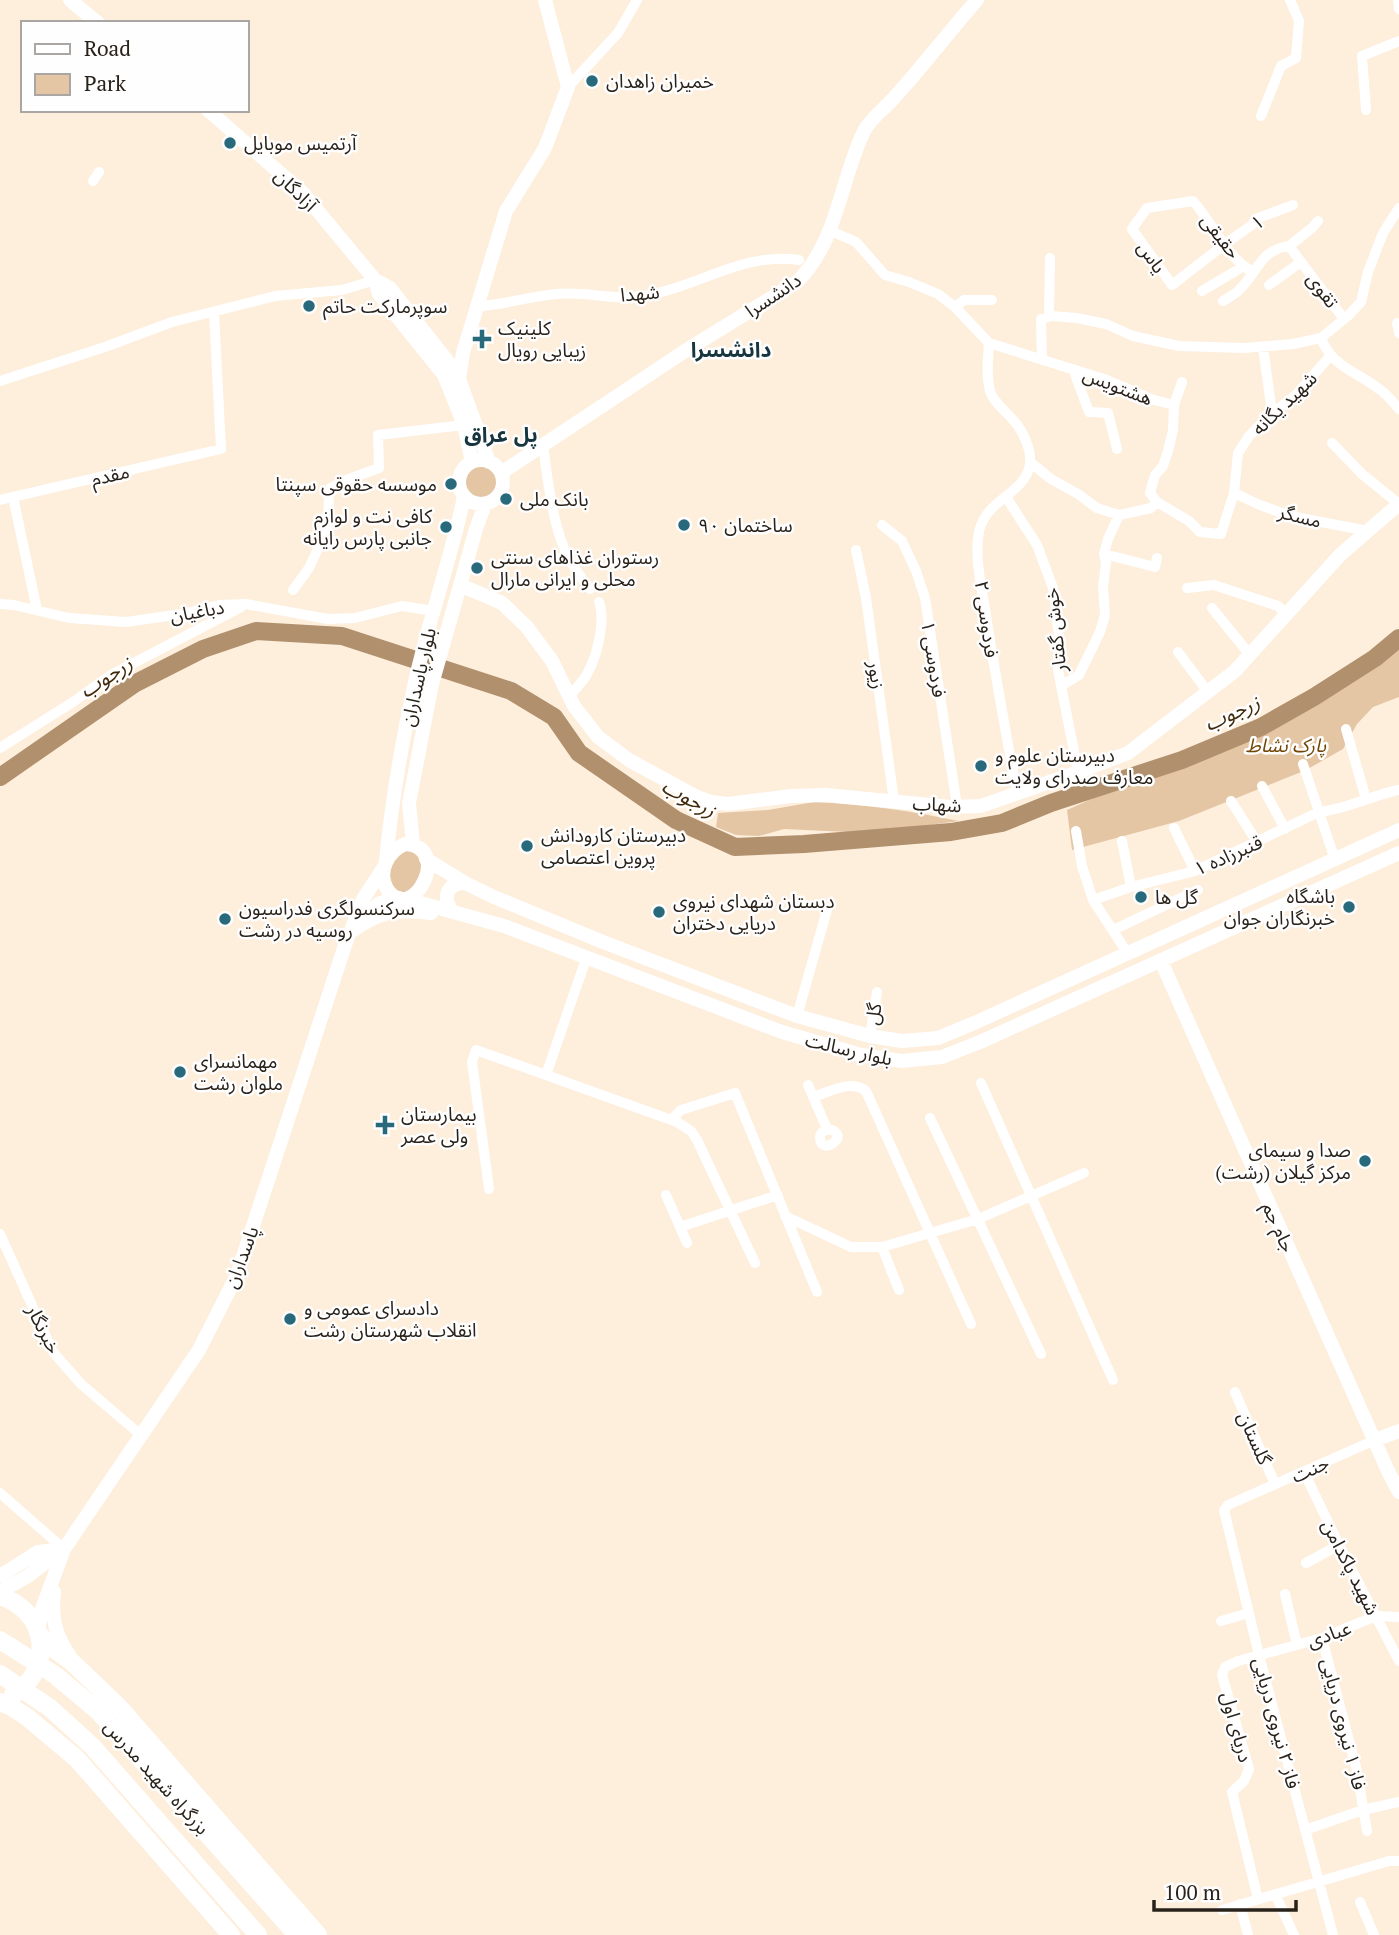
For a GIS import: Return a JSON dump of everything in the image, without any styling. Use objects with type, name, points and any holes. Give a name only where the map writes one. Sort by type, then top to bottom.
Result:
[{"type":"highway","name":"بزرگراه شهید مدرس","points":[[0,1594],[24,1610],[38,1633],[51,1647],[108,1696],[318,1935]]},
{"type":"highway","points":[[0,1701],[21,1690],[34,1674],[40,1654],[38,1633]]},
{"type":"highway","name":"بزرگراه شهید مدرس","points":[[0,1640],[55,1675],[98,1712],[297,1935]]},
{"type":"highway","name":"بزرگراه شهید مدرس","points":[[0,1674],[50,1708],[92,1746],[258,1935]]},
{"type":"highway","points":[[62,1746],[54,1724],[63,1701],[84,1690],[98,1691],[108,1696]]},
{"type":"highway","points":[[0,1701],[27,1717],[93,1777],[231,1935]]},
{"type":"main road","points":[[70,0],[96,21]]},
{"type":"main road","points":[[459,379],[463,353],[506,211],[545,148],[568,87],[545,0]]},
{"type":"main road","name":"دانشسرا","points":[[501,473],[685,351],[797,282],[806,273],[831,231],[865,128],[977,0]]},
{"type":"main road","name":"آزادگان","points":[[210,112],[303,193],[375,279],[390,288],[459,379],[489,462]]},
{"type":"main road","name":"آزادگان","points":[[375,279],[379,294],[444,375],[464,425],[472,462]]},
{"type":"main road","points":[[449,363],[457,363],[463,353]]},
{"type":"main road","points":[[472,462],[489,462],[501,473],[502,490],[496,500],[485,504],[474,503],[464,496],[460,486],[461,475],[472,462]]},
{"type":"main road","name":"بلوار پاسداران","points":[[385,863],[392,801],[415,680],[459,524],[464,496]]},
{"type":"main road","name":"بلوار پاسداران","points":[[412,845],[409,803],[432,684],[475,529],[485,504]]},
{"type":"main road","name":"شهاب","points":[[460,585],[502,603],[527,628],[552,662],[574,706],[598,737],[629,760],[695,796],[728,804],[791,796],[826,795],[981,806],[1128,753],[1235,671],[1339,555],[1399,504]]},
{"type":"main road","name":"بلوار رسالت","points":[[426,859],[494,897],[603,942],[797,1016],[870,1036],[902,1041],[937,1038],[972,1024],[1399,831]]},
{"type":"main road","points":[[349,933],[363,915],[380,903],[402,899],[418,892],[425,883],[428,871],[426,859],[419,848],[412,845],[399,847],[385,863],[384,878],[387,890],[402,899]]},
{"type":"main road","name":"بلوار رسالت","points":[[402,899],[504,926],[782,1032],[861,1055],[901,1061],[942,1057],[980,1042],[1399,853]]},
{"type":"main road","name":"پاسداران","points":[[64,1549],[199,1350],[237,1275],[349,933],[363,899],[385,863]]},
{"type":"main road","points":[[1301,876],[1309,895]]},
{"type":"main road","points":[[452,911],[446,896],[450,888],[457,883],[465,883]]},
{"type":"main road","points":[[349,933],[377,915],[395,911],[431,914],[484,927],[504,926]]},
{"type":"main road","name":"جام جم","points":[[1161,961],[1399,1492]]},
{"type":"main road","name":"جنت","points":[[1375,1440],[1399,1431]]},
{"type":"main road","points":[[38,1633],[42,1609],[64,1549]]},
{"type":"main road","points":[[0,1576],[38,1552],[64,1549]]},
{"type":"main road","points":[[0,1594],[64,1549]]},
{"type":"main road","points":[[55,1573],[53,1619],[75,1665]]},
{"type":"street","points":[[568,87],[618,33],[637,0]]},
{"type":"street","points":[[1261,116],[1281,66],[1296,58],[1299,21],[1290,0]]},
{"type":"street","points":[[1398,0],[1399,9]]},
{"type":"street","points":[[1366,110],[1362,56],[1399,41]]},
{"type":"street","points":[[93,181],[99,172]]},
{"type":"street","name":"حقیقی","points":[[1147,208],[1194,201],[1234,257],[1253,273]]},
{"type":"street","name":"۱","points":[[1225,244],[1252,225],[1256,219],[1293,205]]},
{"type":"street","name":"یاس","points":[[1147,208],[1132,229],[1172,285],[1225,244]]},
{"type":"street","points":[[1042,360],[1041,319],[1049,317],[1077,318],[1105,324],[1133,336],[1179,346],[1244,348],[1293,344],[1321,338],[1361,302],[1368,272],[1383,233],[1399,208]]},
{"type":"street","points":[[1223,300],[1238,291],[1273,249],[1289,246],[1318,221]]},
{"type":"street","points":[[831,231],[856,242],[885,275],[938,294],[955,307],[989,343],[990,394],[1016,422],[1027,444],[1030,462],[1051,479],[1097,508],[1119,515],[1151,509],[1157,502]]},
{"type":"street","name":"تقوی","points":[[1289,246],[1344,318]]},
{"type":"street","name":"شهدا","points":[[478,306],[495,306],[558,293],[641,297],[679,288],[749,262],[784,257],[799,260]]},
{"type":"street","points":[[1049,317],[1050,258]]},
{"type":"street","name":"تقوی","points":[[1269,285],[1301,262]]},
{"type":"street","points":[[1202,291],[1244,265]]},
{"type":"street","points":[[0,381],[172,322],[275,296],[342,290],[375,279]]},
{"type":"street","points":[[955,307],[964,300],[992,300]]},
{"type":"street","name":"مقدم","points":[[0,500],[221,449],[214,312]]},
{"type":"street","points":[[1321,338],[1326,351],[1336,362],[1381,390],[1399,409]]},
{"type":"street","name":"هشتویس","points":[[989,343],[1107,380],[1154,400],[1174,405],[1173,430],[1168,451],[1163,466],[1155,475],[1150,493],[1157,502]]},
{"type":"street","points":[[1263,346],[1272,414]]},
{"type":"street","name":"شهید یگانه","points":[[1157,502],[1189,521],[1200,532],[1221,534],[1234,493],[1238,453],[1249,436],[1296,395],[1330,356]]},
{"type":"street","points":[[1073,369],[1089,412],[1108,413],[1117,449]]},
{"type":"street","points":[[1174,405],[1182,382]]},
{"type":"street","points":[[293,590],[309,568],[328,527],[329,489],[379,468],[378,435],[464,425]]},
{"type":"street","points":[[1332,443],[1362,474],[1399,504]]},
{"type":"street","points":[[543,446],[553,510],[564,547],[575,570],[590,589]]},
{"type":"street","name":"فردوسی ۲","points":[[1017,793],[998,697],[978,552],[981,525],[992,507],[1024,480],[1030,462]]},
{"type":"street","name":"مسگر","points":[[1234,493],[1290,516],[1368,531]]},
{"type":"street","points":[[13,497],[37,610]]},
{"type":"street","name":"خوش گفتار","points":[[1006,497],[1037,545],[1053,589],[1059,636],[1058,670],[1078,772]]},
{"type":"street","points":[[1061,686],[1079,675],[1100,632],[1105,615],[1104,554],[1119,515]]},
{"type":"street","name":"فردوسی ۱","points":[[882,525],[902,541],[925,598],[957,806]]},
{"type":"street","name":"زیور","points":[[856,550],[866,598],[894,801]]},
{"type":"street","points":[[1104,554],[1155,566],[1157,558]]},
{"type":"street","points":[[1187,588],[1213,585],[1278,606],[1286,614]]},
{"type":"street","points":[[569,696],[587,674],[597,645],[602,612],[599,602]]},
{"type":"street","name":"دباغیان","points":[[0,604],[69,618],[126,622],[182,614],[219,605],[246,604],[328,619],[355,618],[402,606],[434,611]]},
{"type":"street","points":[[0,748],[111,675],[246,604]]},
{"type":"street","points":[[1212,608],[1250,654]]},
{"type":"street","points":[[1178,652],[1208,692]]},
{"type":"street","points":[[1346,729],[1366,799]]},
{"type":"street","points":[[1303,764],[1335,860]]},
{"type":"street","points":[[1262,786],[1284,829]]},
{"type":"street","name":"قنبرزاده ۱","points":[[1093,900],[1131,887],[1195,871],[1319,812],[1398,790]]},
{"type":"street","points":[[1231,802],[1257,842]]},
{"type":"street","points":[[1174,828],[1195,871]]},
{"type":"street","points":[[1076,831],[1082,866],[1093,900],[1128,954]]},
{"type":"street","points":[[1122,841],[1131,887]]},
{"type":"street","points":[[1113,930],[1198,890]]},
{"type":"street","points":[[797,1016],[827,909]]},
{"type":"street","points":[[546,1075],[587,956]]},
{"type":"street","name":"گل","points":[[870,1036],[877,992]]},
{"type":"street","points":[[489,1189],[472,1062],[476,1050],[686,1127],[694,1135],[755,1263]]},
{"type":"street","points":[[981,1083],[1112,1380]]},
{"type":"street","points":[[808,1085],[827,1129]]},
{"type":"street","points":[[813,1097],[856,1085],[866,1091],[971,1324]]},
{"type":"street","points":[[671,1120],[681,1110],[735,1093],[817,1292]]},
{"type":"street","points":[[930,1118],[1041,1354]]},
{"type":"street","points":[[785,1216],[851,1247],[882,1247],[978,1219],[1084,1173]]},
{"type":"street","points":[[666,1195],[687,1244]]},
{"type":"street","points":[[680,1227],[778,1195]]},
{"type":"street","name":"خبرنگار","points":[[0,1234],[53,1352],[81,1384],[142,1436]]},
{"type":"street","points":[[882,1247],[899,1290]]},
{"type":"street","name":"گلستان","points":[[1235,1392],[1275,1484]]},
{"type":"street","name":"جنت","points":[[1224,1510],[1228,1505],[1375,1440]]},
{"type":"street","name":"شهید پاکدامن","points":[[1304,1472],[1399,1661]]},
{"type":"street","points":[[0,1493],[64,1549]]},
{"type":"street","name":"فاز ۲ نیروی دریایی","points":[[1224,1510],[1259,1655],[1333,1935]]},
{"type":"street","points":[[1306,1563],[1339,1545]]},
{"type":"street","points":[[1285,1594],[1297,1645]]},
{"type":"street","points":[[1221,1620],[1249,1613]]},
{"type":"street","name":"عبادی","points":[[1259,1655],[1322,1638],[1376,1616],[1399,1617]]},
{"type":"street","name":"فاز ۱ نیروی دریایی","points":[[1322,1638],[1357,1771],[1367,1831]]},
{"type":"street","name":"دریای اول","points":[[1258,1899],[1232,1792],[1244,1781],[1249,1769],[1222,1675],[1225,1667],[1259,1655]]},
{"type":"street","points":[[1305,1830],[1399,1801]]},
{"type":"street","points":[[1222,1910],[1389,1861],[1399,1861]]},
{"type":"street","points":[[1275,1894],[1294,1935]]},
{"type":"street","points":[[1360,1902],[1374,1935]]},
{"type":"street","points":[[1240,1905],[1248,1935]]},
{"type":"green space","points":[[481,466],[493,471],[498,483],[493,495],[481,500],[469,495],[464,483],[469,471]]},
{"type":"green space","name":"پارک نشاط","points":[[1399,649],[1399,697],[1373,707],[1357,724],[1343,749],[1306,770],[1179,821],[1072,850],[1067,810],[1352,683]]},
{"type":"green space","points":[[814,802],[887,808],[959,821],[869,833],[784,829],[759,836],[736,835],[716,827],[718,813],[768,810]]},
{"type":"green space","points":[[409,850],[419,858],[422,871],[418,881],[407,893],[394,886],[390,873],[395,858]]},
{"type":"waterway","name":"زرجوب","points":[[0,777],[134,684],[203,649],[256,631],[342,636],[511,691],[554,717],[579,753],[676,820],[735,847],[951,832],[1002,823],[1051,803],[1182,760],[1261,727],[1375,658],[1399,638]]},
{"type":"place","name":"خمیران زاهدان","points":[[592,81]]},
{"type":"place","name":"آرتمیس موبایل","points":[[230,143]]},
{"type":"place","name":"سوپرمارکت حاتم","points":[[309,306]]},
{"type":"place","name":"کلینیک زیبایی رویال","points":[[482,339]]},
{"type":"place","name":"موسسه حقوقی سپنتا","points":[[451,484]]},
{"type":"place","name":"بانک ملی","points":[[506,499]]},
{"type":"place","name":"ساختمان ۹۰","points":[[684,525]]},
{"type":"place","name":"کافی نت و لوازم جانبی پارس رایانه","points":[[446,527]]},
{"type":"place","name":"رستوران غذاهای سنتی محلی و ایرانی مارال","points":[[477,568]]},
{"type":"place","name":"دبیرستان علوم و معارف صدرای ولایت","points":[[981,766]]},
{"type":"place","name":"دبیرستان کارودانش پروین اعتصامی","points":[[527,846]]},
{"type":"place","name":"گل ها","points":[[1141,897]]},
{"type":"place","name":"باشگاه خبرنگاران جوان","points":[[1349,907]]},
{"type":"place","name":"دبستان شهدای نیروی دریایی دختران","points":[[659,912]]},
{"type":"place","name":"سرکنسولگری فدراسیون روسیه در رشت","points":[[225,919]]},
{"type":"place","name":"مهمانسرای ملوان رشت","points":[[180,1072]]},
{"type":"place","name":"بیمارستان ولی عصر","points":[[385,1125]]},
{"type":"place","name":"صدا و سیمای مرکز گیلان (رشت)","points":[[1365,1161]]},
{"type":"place","name":"دادسرای عمومی و انقلاب شهرستان رشت","points":[[290,1319]]},
{"type":"district","name":"دانشسرا","points":[[731,350]]},
{"type":"district","name":"پل عراق","points":[[501,435]]}]
